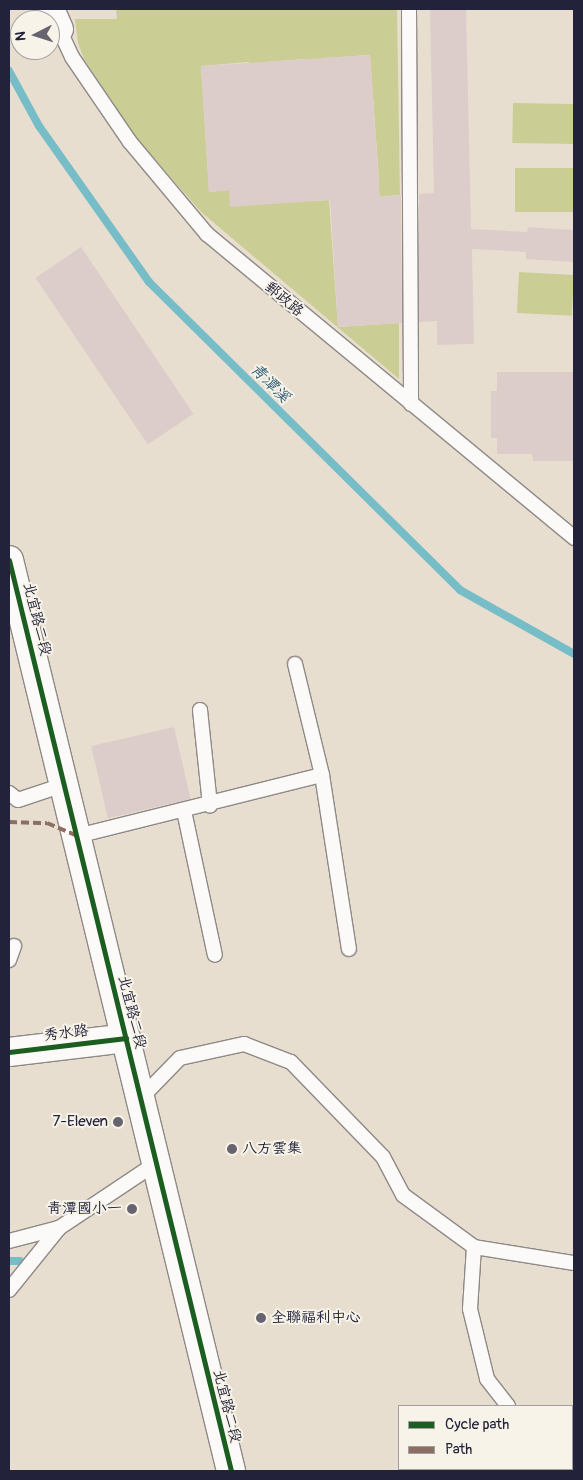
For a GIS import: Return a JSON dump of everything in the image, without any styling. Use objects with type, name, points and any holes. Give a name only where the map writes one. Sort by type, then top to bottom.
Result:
[{"type":"main road","name":"北宜路二段","points":[[9,560],[66,784],[155,1164],[231,1471]]},
{"type":"main road","name":"秀水路","points":[[9,1052],[126,1038]]},
{"type":"lane","points":[[409,9],[411,404]]},
{"type":"lane","name":"郵政路","points":[[60,30],[72,56],[130,142],[206,234],[574,538]]},
{"type":"lane","points":[[295,664],[322,775],[348,949]]},
{"type":"lane","points":[[200,710],[210,805]]},
{"type":"lane","points":[[77,836],[210,805],[322,775]]},
{"type":"lane","points":[[9,793],[18,800],[66,784]]},
{"type":"lane","points":[[184,811],[215,955]]},
{"type":"lane","points":[[9,960],[14,946]]},
{"type":"lane","points":[[140,1099],[180,1058],[244,1044],[291,1062],[383,1157],[403,1195],[474,1247],[574,1263]]},
{"type":"lane","points":[[9,1290],[59,1228],[155,1164]]},
{"type":"lane","points":[[9,1242],[59,1228]]},
{"type":"lane","points":[[474,1247],[470,1309],[487,1379],[507,1405]]},
{"type":"green space","points":[[116,9],[397,9],[400,195],[377,197],[379,180],[370,55],[324,58],[326,91],[306,75],[305,59],[267,62],[268,78],[251,96],[249,62],[201,66],[209,192],[229,190],[308,201],[329,200],[338,327],[399,323],[399,379],[201,212],[135,136],[84,59],[78,43],[75,19],[117,19]]},
{"type":"green space","points":[[513,103],[574,104],[573,144],[512,143]]},
{"type":"green space","points":[[515,168],[574,168],[574,212],[515,212]]},
{"type":"green space","points":[[519,272],[574,275],[572,316],[517,313]]},
{"type":"building","points":[[430,9],[466,9],[471,229],[527,232],[528,227],[574,230],[574,262],[526,259],[526,252],[472,249],[474,344],[437,345],[437,321],[419,322],[419,194],[434,193]]},
{"type":"building","points":[[370,55],[380,197],[401,195],[402,323],[338,327],[330,200],[230,207],[229,190],[209,192],[201,66]]},
{"type":"building","points":[[81,247],[193,414],[148,444],[35,278]]},
{"type":"building","points":[[497,372],[574,372],[574,461],[533,461],[532,454],[497,454],[497,438],[491,438],[491,391],[497,391]]},
{"type":"building","points":[[174,727],[191,799],[108,818],[91,746]]},
{"type":"waterway","name":"青潭溪","points":[[9,71],[39,126],[149,282],[460,590],[574,654]]},
{"type":"waterway","points":[[9,1261],[20,1261]]},
{"type":"marked path","points":[[9,822],[47,823],[77,836]]},
{"type":"cycle path","points":[[9,560],[231,1471]]},
{"type":"cycle path","points":[[9,1052],[126,1038]]},
{"type":"place","name":"7-Eleven","points":[[118,1122]]},
{"type":"place","name":"八方雲集","points":[[232,1149]]},
{"type":"place","name":"青潭國小一","points":[[132,1209]]},
{"type":"place","name":"全聯福利中心","points":[[261,1318]]}]
